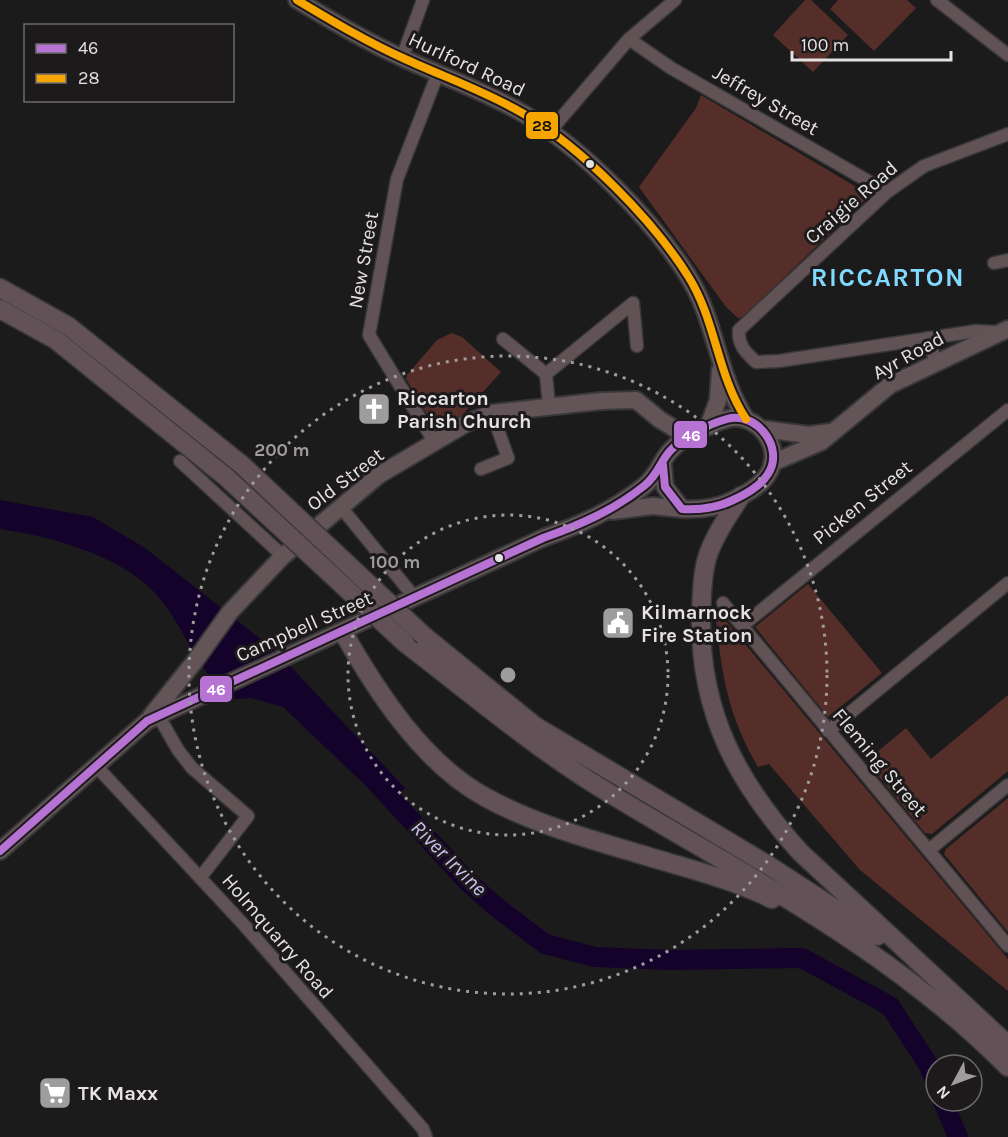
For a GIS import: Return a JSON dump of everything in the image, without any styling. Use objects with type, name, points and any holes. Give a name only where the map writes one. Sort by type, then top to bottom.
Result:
[{"type":"main road","name":"Hurlford Road","points":[[297,0],[402,58],[522,112],[550,131],[612,186],[668,248],[689,278],[703,305],[732,397],[746,419]]},
{"type":"main road","points":[[0,288],[68,327],[242,465],[424,636],[535,726],[831,904],[892,945],[964,1003]]},
{"type":"main road","points":[[0,309],[56,340],[226,477],[405,643],[535,742],[607,792],[796,902],[862,945],[958,1020],[1008,1067]]},
{"type":"main road","name":"Ayr Road","points":[[772,463],[821,442],[890,385],[1003,330]]},
{"type":"main road","name":"Hurlford Road","points":[[708,427],[718,400],[720,362]]},
{"type":"main road","name":"Old Street","points":[[152,718],[230,612],[283,556],[379,475],[467,423],[492,413],[549,406],[636,400],[659,419],[688,437]]},
{"type":"main road","points":[[659,419],[665,461],[665,487],[682,509],[710,508],[741,496],[759,485],[768,474],[772,463],[770,444],[763,429]]},
{"type":"main road","points":[[665,461],[688,437],[728,419],[746,419],[763,429],[809,435],[836,431]]},
{"type":"main road","name":"Campbell Street","points":[[0,851],[152,718],[606,512],[644,486],[665,461]]},
{"type":"main road","points":[[741,496],[708,554],[703,582],[700,641],[709,701],[724,744],[747,785],[774,823],[800,852],[1008,1045]]},
{"type":"main road","name":"Campbell Street","points":[[606,512],[653,506],[682,509]]},
{"type":"main road","points":[[343,632],[381,695],[400,721],[444,766],[483,796],[529,818],[579,837],[714,877],[766,896],[862,945]]},
{"type":"main road","points":[[179,683],[184,702]]},
{"type":"street","points":[[402,58],[423,0]]},
{"type":"street","points":[[550,131],[629,39],[675,0]]},
{"type":"street","points":[[937,0],[1008,55]]},
{"type":"street","name":"Jeffrey Street","points":[[629,39],[671,68],[887,192]]},
{"type":"street","name":"New Street","points":[[435,443],[369,334],[396,178],[438,73]]},
{"type":"street","name":"Craigie Road","points":[[927,338],[779,361],[756,362],[738,340],[739,330],[887,192],[924,166],[1008,134]]},
{"type":"street","points":[[994,262],[1008,260]]},
{"type":"street","points":[[546,374],[633,303],[637,346]]},
{"type":"street","points":[[936,361],[927,338],[976,331],[1003,330]]},
{"type":"street","points":[[503,339],[546,374],[549,406]]},
{"type":"street","name":"Picken Street","points":[[742,626],[1008,410]]},
{"type":"street","points":[[481,469],[508,458],[492,413]]},
{"type":"street","points":[[180,461],[283,556]]},
{"type":"street","points":[[340,506],[415,597]]},
{"type":"street","points":[[828,731],[1008,584]]},
{"type":"street","name":"Fleming Street","points":[[723,603],[1008,946]]},
{"type":"street","points":[[152,718],[192,768],[248,816],[200,878]]},
{"type":"street","name":"Holmquarry Road","points":[[96,766],[200,878],[423,1129],[426,1137]]},
{"type":"street","points":[[929,850],[1008,785]]},
{"type":"shaded area","points":[[805,0],[811,0],[848,35],[813,72],[773,35]]},
{"type":"shaded area","points":[[838,0],[907,0],[916,8],[874,51],[830,9]]},
{"type":"shaded area","points":[[701,95],[870,195],[743,317],[738,318],[726,307],[639,187],[696,108]]},
{"type":"shaded area","points":[[452,333],[462,337],[501,372],[453,425],[445,426],[431,418],[425,411],[406,379],[437,340]]},
{"type":"shaded area","points":[[0,500],[93,517],[145,548],[276,651],[405,788],[386,805],[283,707],[251,698],[235,699],[208,674],[163,602],[140,580],[123,568],[83,549],[0,529]]},
{"type":"shaded area","points":[[808,584],[882,673],[828,717],[755,627]]},
{"type":"shaded area","points":[[715,608],[1008,959],[1008,991],[860,870],[769,764],[758,767],[747,747],[732,709],[723,671]]},
{"type":"shaded area","points":[[1008,695],[1008,771],[932,834],[925,833],[866,761],[906,728],[931,759]]},
{"type":"shaded area","points":[[1008,798],[1008,932],[944,854],[946,849]]},
{"type":"waterway","name":"River Irvine","points":[[374,780],[467,881],[495,906],[545,944],[595,957],[670,960],[802,958],[890,1006],[924,1058]]},
{"type":"waterway","name":"River Irvine","points":[[948,1113],[958,1137]]},
{"type":"transit line","name":"28","points":[[297,0],[377,46],[510,106],[546,128],[592,165],[656,232],[688,276],[705,311],[736,402],[746,419]]},
{"type":"transit line","name":"46","points":[[0,851],[147,721],[543,538],[609,510],[644,486],[653,477],[671,450],[697,431],[727,419],[738,418],[758,426],[765,434],[773,453],[768,474],[756,487],[725,503],[701,509],[682,509],[665,487],[663,465]]},
{"type":"place","name":"Riccarton Parish Church","points":[[374,409]]},
{"type":"place","name":"Kilmarnock Fire Station","points":[[618,623]]},
{"type":"place","name":"TK Maxx","points":[[55,1093]]},
{"type":"district","name":"RICCARTON","points":[[888,277]]}]
